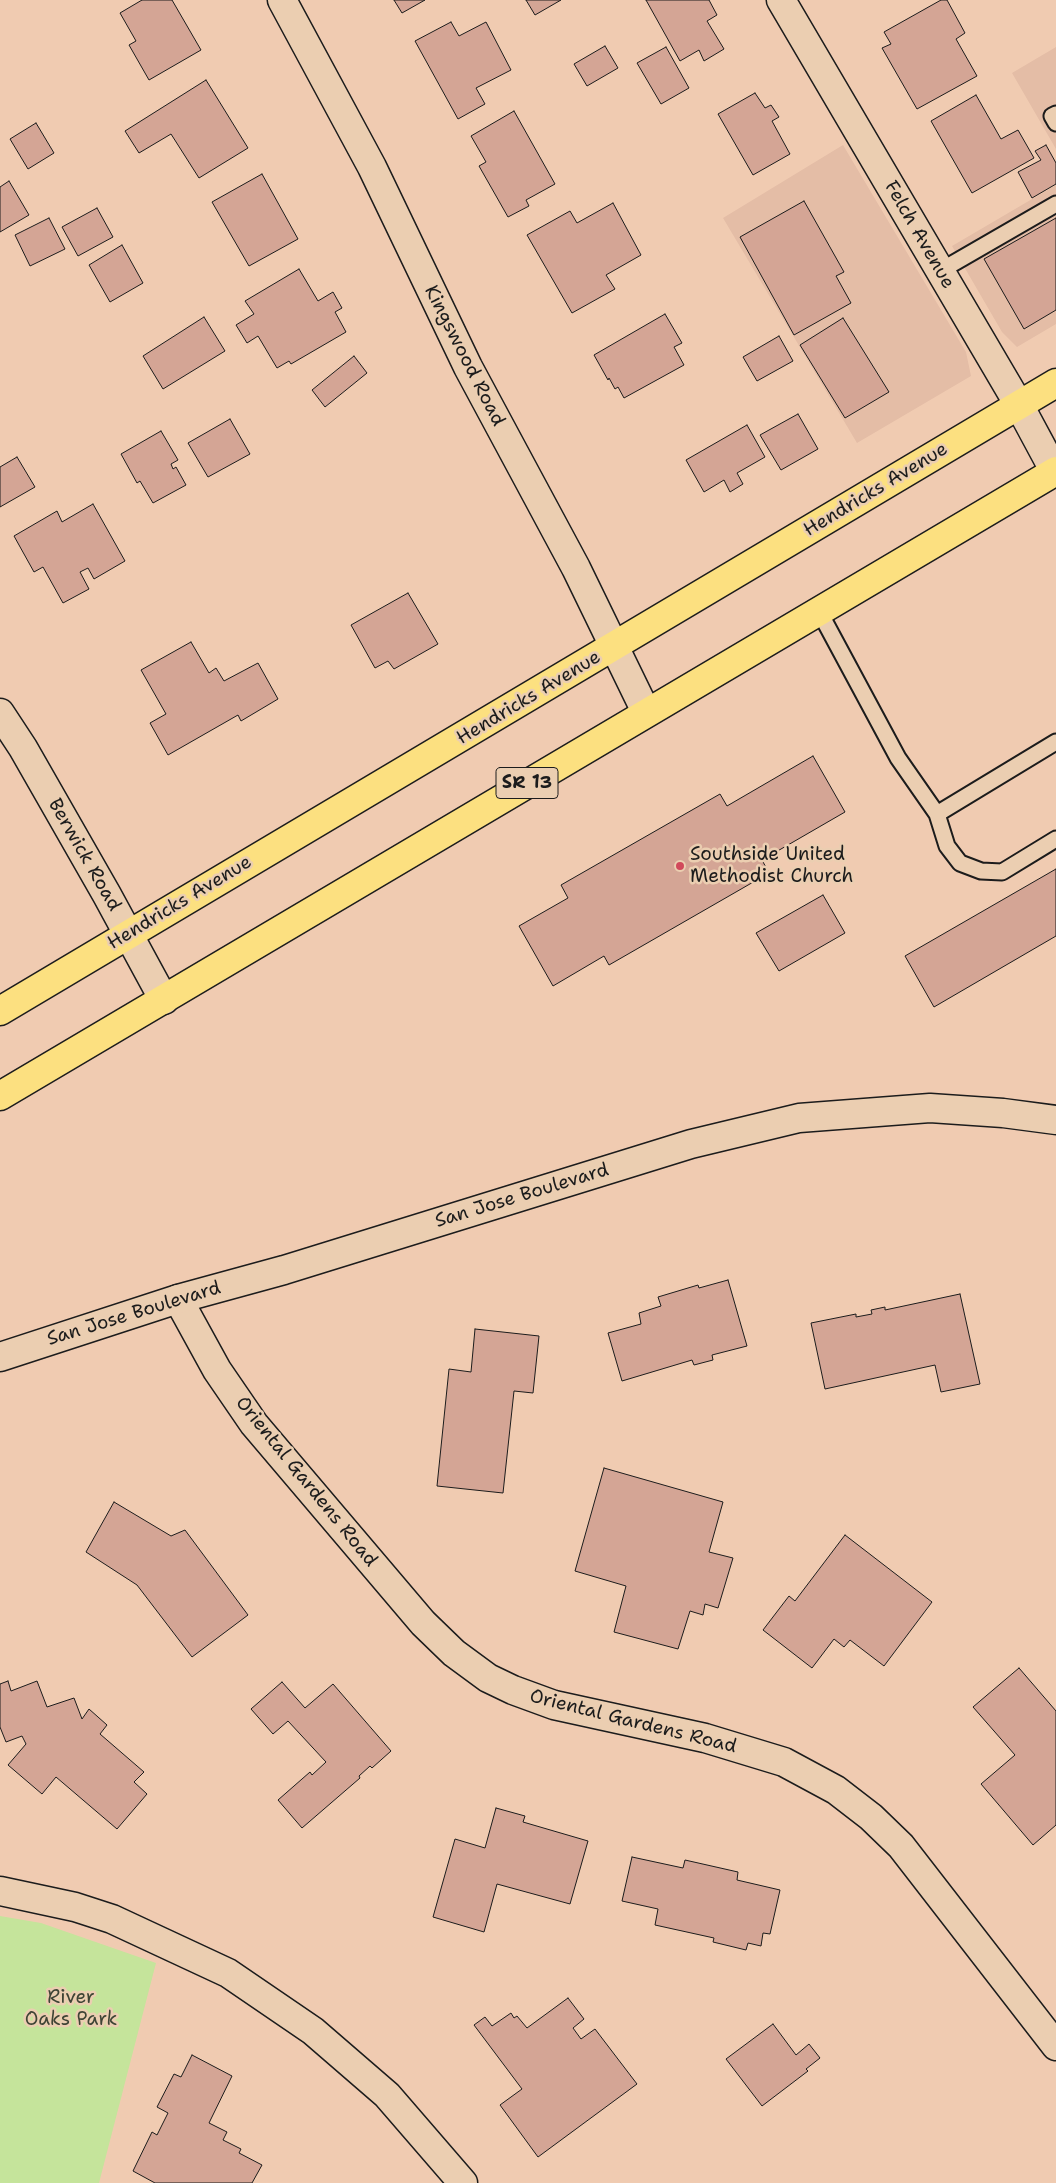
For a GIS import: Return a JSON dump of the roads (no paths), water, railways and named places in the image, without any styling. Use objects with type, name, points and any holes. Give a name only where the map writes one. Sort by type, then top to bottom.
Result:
[{"type":"main road","name":"Hendricks Avenue","points":[[0,1011],[1056,383]]},
{"type":"main road","name":"SR 13","points":[[0,1096],[646,712],[1056,473]]},
{"type":"street","name":"Kingswood Road","points":[[282,0],[372,167],[468,367],[576,568],[646,712]]},
{"type":"street","name":"Felch Avenue","points":[[781,0],[1019,405],[1056,473]]},
{"type":"street","name":"Berwick Road","points":[[0,713],[23,748],[129,933],[164,1000]]},
{"type":"street","name":"San Jose Boulevard","points":[[0,1357],[178,1299],[284,1270],[691,1144],[799,1118],[930,1108],[1003,1113],[1056,1120]]},
{"type":"street","name":"Oriental Gardens Road","points":[[178,1299],[217,1370],[254,1424],[422,1623],[454,1653],[488,1678],[513,1690],[554,1705],[705,1738],[784,1762],[836,1790],[871,1817],[901,1846],[1056,2046]]},
{"type":"street","points":[[0,1891],[75,1907],[112,1919],[228,1973],[313,2031],[387,2095],[463,2183]]},
{"type":"lane","points":[[1056,114],[1052,116],[1056,123]]},
{"type":"lane","points":[[940,271],[1056,204]]},
{"type":"lane","points":[[819,611],[898,758],[937,814],[947,846],[960,862],[981,871],[1002,872],[1056,839]]},
{"type":"lane","points":[[937,814],[1056,742]]},
{"type":"place","name":"Southside United Methodist Church","points":[[680,866]]},
{"type":"park label","name":"River Oaks Park","points":[[71,2009]]}]
